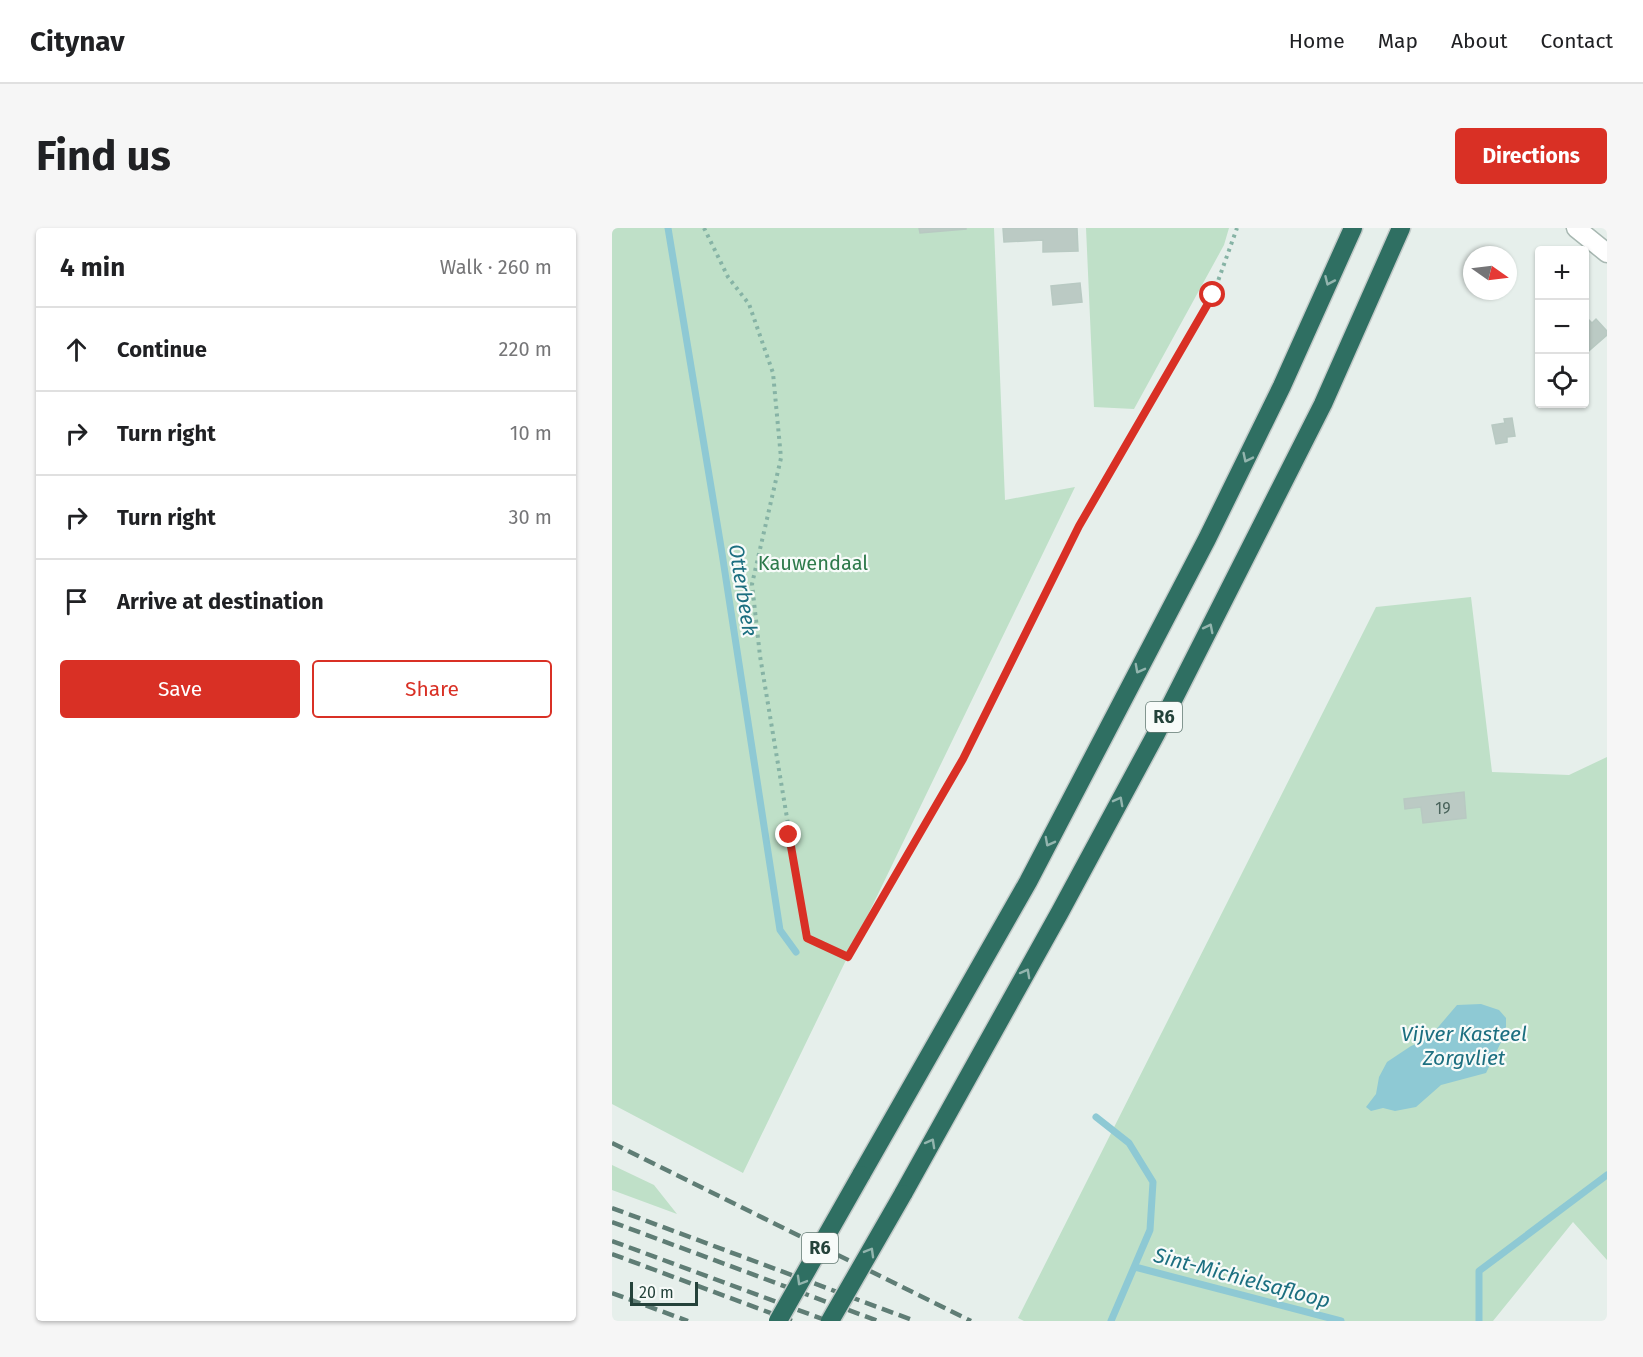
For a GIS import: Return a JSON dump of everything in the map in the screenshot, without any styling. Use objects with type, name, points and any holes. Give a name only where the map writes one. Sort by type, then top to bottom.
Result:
[{"type":"highway","name":"R6","points":[[778,1321],[1028,882],[1201,550],[1282,386],[1353,228]]},
{"type":"highway","name":"R6","points":[[830,1321],[1060,912],[1156,734],[1323,404],[1401,228]]},
{"type":"street","points":[[1576,228],[1607,253]]},
{"type":"path","points":[[704,228],[728,277],[749,304],[773,373],[781,458],[752,584],[760,656],[807,938],[848,957],[963,759],[1079,526],[1213,295],[1237,228]]},
{"type":"green space","name":"Kauwendaal","points":[[612,228],[994,228],[1005,500],[1075,487],[743,1173],[612,1104]]},
{"type":"green space","points":[[1086,228],[1229,228],[1224,245],[1134,409],[1094,407]]},
{"type":"green space","points":[[1471,597],[1492,772],[1569,775],[1607,757],[1607,1260],[1573,1222],[1493,1321],[1024,1321],[1018,1318],[1376,607]]},
{"type":"green space","points":[[612,1165],[654,1185],[677,1214],[612,1190]]},
{"type":"water","name":"Vijver Kasteel Zorgvliet","points":[[1481,1004],[1499,1010],[1506,1018],[1506,1032],[1486,1073],[1441,1085],[1416,1107],[1395,1111],[1383,1108],[1371,1111],[1366,1107],[1376,1094],[1379,1077],[1387,1062],[1411,1046],[1428,1039],[1457,1005]]},
{"type":"building","points":[[919,228],[966,228],[966,229],[920,233]]},
{"type":"building","points":[[1003,228],[1077,228],[1078,251],[1043,252],[1043,240],[1004,242]]},
{"type":"building","points":[[1080,283],[1082,302],[1053,305],[1051,286]]},
{"type":"building","points":[[1596,319],[1607,331],[1607,335],[1589,351],[1589,320],[1592,323]]},
{"type":"building","points":[[1512,418],[1515,436],[1507,437],[1507,442],[1496,444],[1492,425],[1505,423],[1504,419]]},
{"type":"building","points":[[1464,792],[1466,818],[1423,823],[1421,807],[1405,809],[1404,799]]},
{"type":"waterway","name":"Otterbeek","points":[[668,228],[722,553],[780,930],[796,952]]},
{"type":"waterway","name":"Otterbeek","points":[[1096,1117],[1129,1143],[1153,1182],[1150,1230],[1111,1321]]},
{"type":"waterway","points":[[1479,1321],[1479,1271],[1607,1175]]},
{"type":"waterway","name":"Sint-Michielsafloop","points":[[1135,1267],[1341,1321]]},
{"type":"railway","points":[[612,1143],[971,1321]]},
{"type":"railway","points":[[612,1208],[915,1321]]},
{"type":"railway","points":[[612,1222],[878,1321]]},
{"type":"railway","points":[[612,1241],[828,1321]]},
{"type":"railway","points":[[612,1254],[792,1321]]},
{"type":"railway","points":[[612,1293],[688,1321]]},
{"type":"route","points":[[789,835],[807,938],[848,957],[963,759],[1079,526],[1213,295]]}]
